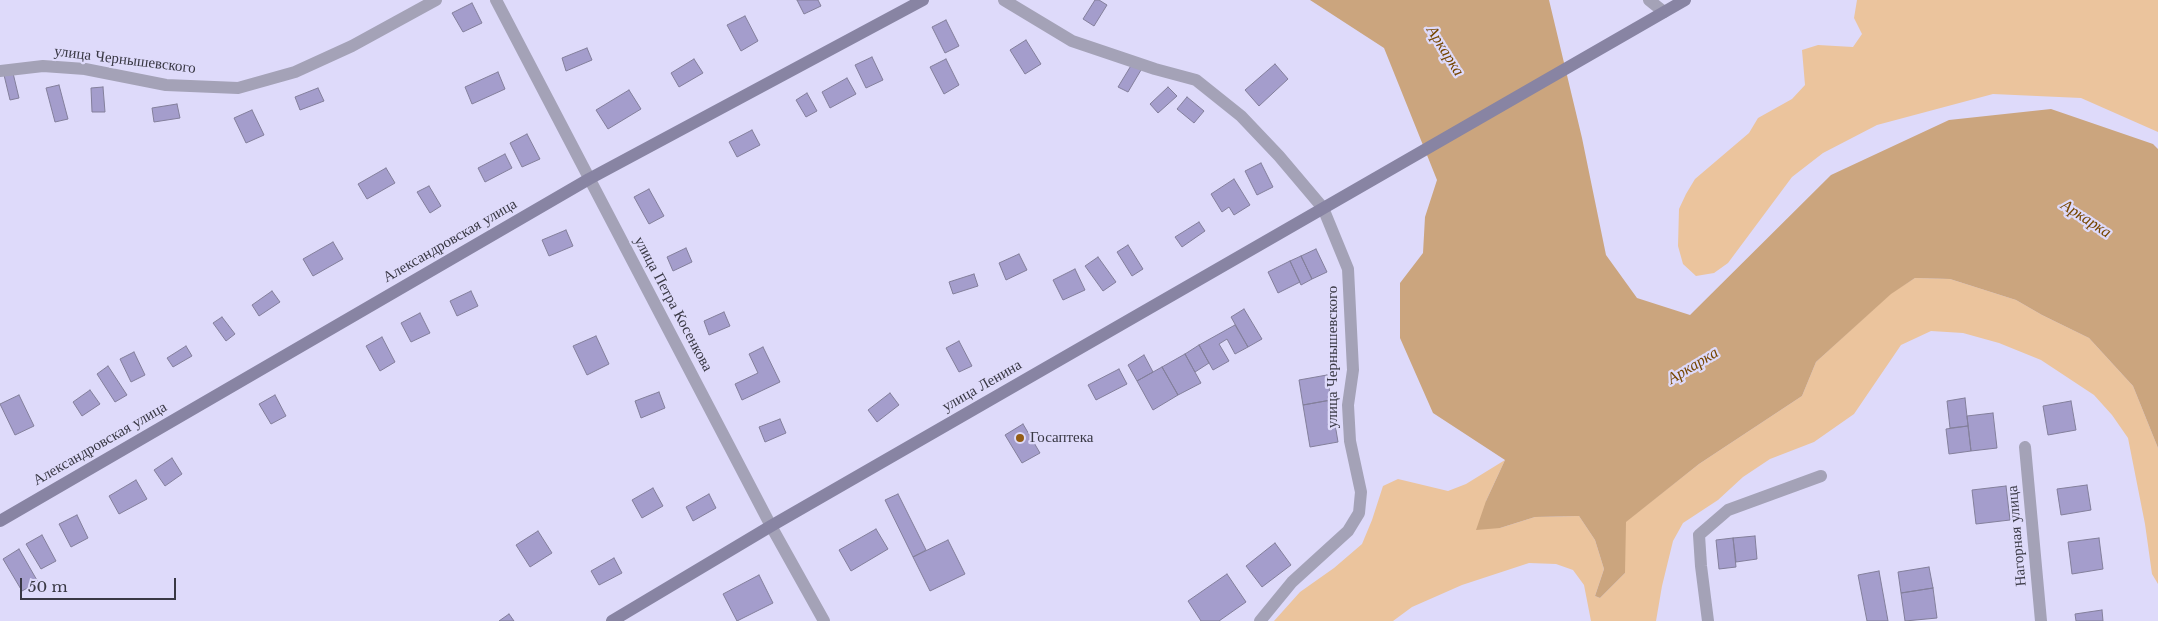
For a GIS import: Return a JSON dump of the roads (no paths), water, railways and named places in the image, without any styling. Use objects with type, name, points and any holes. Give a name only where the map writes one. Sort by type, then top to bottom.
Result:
[{"type":"main road","name":"Александровская улица","points":[[0,521],[589,179],[923,0]]},
{"type":"main road","points":[[1664,12],[1685,0]]},
{"type":"main road","name":"улица Ленина","points":[[612,621],[771,526],[1664,12]]},
{"type":"street","name":"улица Чернышевского","points":[[0,70],[51,66],[85,69],[166,85],[238,88],[295,72],[352,46],[436,0]]},
{"type":"street","name":"улица Петра Косенкова","points":[[496,0],[771,526],[824,621]]},
{"type":"street","name":"улица Чернышевского","points":[[1004,0],[1072,41],[1155,70],[1196,80],[1241,116],[1279,156],[1323,208],[1348,269],[1353,370],[1348,405],[1350,441],[1361,492],[1359,513],[1348,531],[1292,582],[1260,621]]},
{"type":"street","points":[[1649,0],[1664,12]]},
{"type":"street","name":"Нагорная улица","points":[[2025,447],[2041,621]]},
{"type":"street","points":[[1708,621],[1699,535],[1728,510],[1821,476]]},
{"type":"water","name":"Аркарка","points":[[1310,0],[1549,0],[1582,138],[1606,255],[1637,298],[1690,315],[1831,175],[1949,120],[2051,109],[2153,144],[2158,149],[2158,448],[2133,386],[2089,338],[2016,300],[1950,279],[1915,278],[1891,294],[1816,362],[1802,396],[1699,464],[1626,522],[1625,573],[1600,598],[1595,596],[1604,569],[1595,540],[1579,516],[1535,517],[1500,528],[1476,530],[1486,501],[1505,460],[1433,413],[1400,338],[1400,283],[1423,253],[1425,217],[1437,180],[1384,48]]},
{"type":"place","name":"Госаптека","points":[[1020,438]]}]
